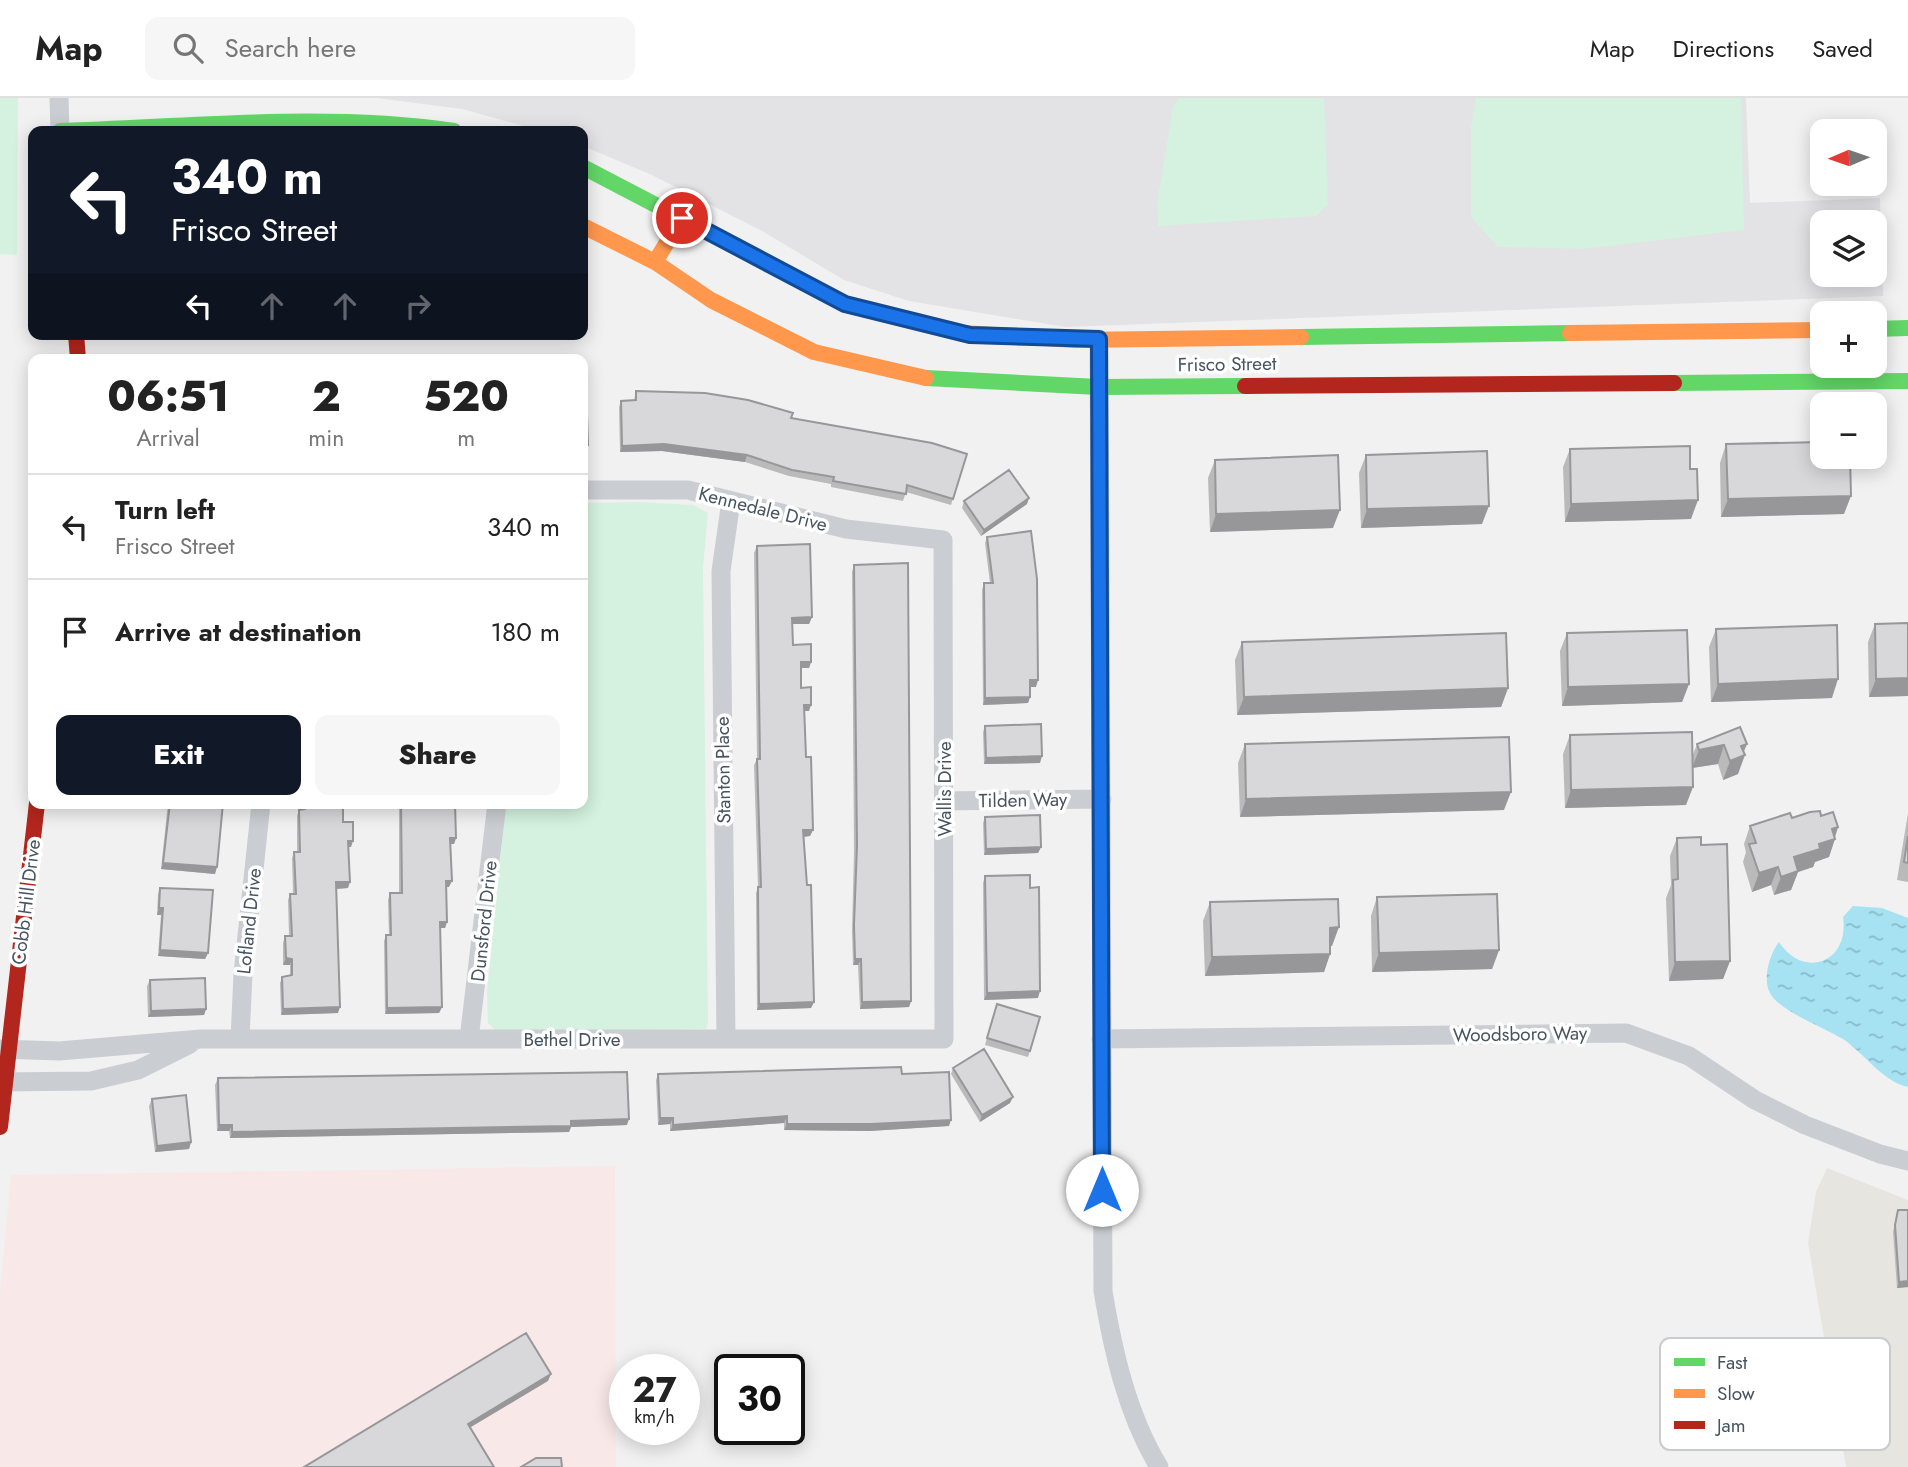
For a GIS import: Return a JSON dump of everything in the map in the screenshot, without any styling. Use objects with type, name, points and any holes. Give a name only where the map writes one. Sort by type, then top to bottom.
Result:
[{"type":"street","points":[[59,98],[60,126]]},
{"type":"street","points":[[208,126],[326,122],[419,126]]},
{"type":"street","name":"Frisco Street","points":[[588,169],[606,176],[845,304],[970,335],[1099,339],[1515,341],[1810,330]]},
{"type":"street","points":[[654,262],[682,218]]},
{"type":"street","name":"Frisco Street","points":[[588,229],[654,262],[711,300],[814,352],[932,380],[1098,387],[1516,377],[1908,381]]},
{"type":"street","points":[[1887,329],[1908,328]]},
{"type":"street","points":[[1099,339],[1103,1291],[1115,1359],[1148,1449],[1159,1467]]},
{"type":"street","name":"Kennedale Drive","points":[[588,490],[688,490],[846,529],[943,540]]},
{"type":"street","name":"Stanton Place","points":[[726,1039],[721,571],[731,501]]},
{"type":"street","name":"Wallis Drive","points":[[943,540],[944,1039]]},
{"type":"street","name":"Tilden Way","points":[[943,801],[1102,800]]},
{"type":"street","name":"Cobb Hill Drive","points":[[0,1127],[4,1049],[36,809]]},
{"type":"street","name":"Lofland Drive","points":[[240,1039],[243,974],[260,809]]},
{"type":"street","name":"Dunsford Drive","points":[[469,1039],[496,809]]},
{"type":"street","name":"Woodsboro Way","points":[[1101,1039],[1626,1033],[1689,1056],[1755,1100],[1805,1125],[1880,1154],[1908,1161]]},
{"type":"street","name":"Bethel Drive","points":[[4,1049],[71,1050],[201,1039],[944,1039]]},
{"type":"street","name":"Bethel Drive","points":[[3,1082],[91,1082],[138,1070],[201,1039]]},
{"type":"shaded area","points":[[377,98],[1746,98],[1750,203],[1880,198],[1880,210],[1810,210],[1810,287],[1883,287],[1883,296],[1065,327],[909,301],[844,280],[762,231],[652,175],[588,148],[588,126],[523,126],[462,109]]},
{"type":"shaded area","points":[[615,1166],[616,1354],[609,1354],[609,1445],[616,1445],[616,1467],[0,1467],[0,1291],[11,1175]]},
{"type":"shaded area","points":[[1827,1168],[1908,1200],[1908,1467],[1846,1467],[1843,1450],[1890,1450],[1890,1338],[1824,1338],[1808,1243],[1816,1192]]},
{"type":"green space","points":[[0,98],[18,98],[17,255],[0,254]]},
{"type":"green space","points":[[1179,98],[1324,98],[1328,204],[1316,216],[1158,226],[1157,203],[1173,106]]},
{"type":"green space","points":[[1476,98],[1741,98],[1744,230],[1583,249],[1498,247],[1471,217],[1471,127]]},
{"type":"green space","points":[[588,503],[693,505],[708,513],[703,568],[706,1029],[497,1032],[488,1023],[487,992],[505,809],[588,809]]},
{"type":"water","points":[[1853,906],[1882,908],[1908,918],[1908,1087],[1890,1079],[1843,1039],[1783,1006],[1775,1000],[1768,987],[1768,966],[1779,942],[1789,954],[1801,960],[1812,963],[1823,961],[1832,955],[1839,945],[1843,933],[1843,917]]},
{"type":"building","points":[[636,391],[705,393],[748,400],[793,413],[791,418],[932,443],[967,454],[953,499],[907,485],[906,494],[833,481],[834,477],[792,470],[747,455],[664,444],[622,446],[621,401],[636,400]]},
{"type":"building","points":[[1810,442],[1810,469],[1850,469],[1851,496],[1728,499],[1726,444]]},
{"type":"building","points":[[1690,446],[1690,469],[1697,469],[1698,500],[1571,504],[1570,449]]},
{"type":"building","points":[[1487,451],[1489,506],[1367,509],[1366,455]]},
{"type":"building","points":[[1338,455],[1340,510],[1216,514],[1215,460]]},
{"type":"building","points":[[1009,470],[1029,498],[984,530],[964,501]]},
{"type":"building","points":[[1031,531],[1037,579],[1038,680],[1030,680],[1030,697],[985,698],[984,583],[993,583],[987,537]]},
{"type":"building","points":[[810,544],[812,617],[792,618],[793,645],[811,644],[811,662],[801,662],[801,688],[811,687],[811,705],[804,705],[806,757],[811,757],[813,830],[803,830],[807,885],[811,885],[814,1002],[759,1004],[758,887],[761,887],[757,759],[760,759],[757,546]]},
{"type":"building","points":[[908,563],[911,1001],[862,1002],[861,959],[855,959],[854,925],[857,846],[854,565]]},
{"type":"building","points":[[1908,623],[1908,678],[1876,679],[1875,624]]},
{"type":"building","points":[[1837,625],[1838,679],[1718,684],[1716,629]]},
{"type":"building","points":[[1687,630],[1689,684],[1568,687],[1567,633]]},
{"type":"building","points":[[1506,633],[1508,688],[1244,697],[1242,642]]},
{"type":"building","points":[[1041,724],[1042,756],[986,758],[985,726]]},
{"type":"building","points":[[1740,727],[1747,744],[1741,746],[1745,755],[1730,761],[1724,745],[1699,750],[1697,744]]},
{"type":"building","points":[[1692,732],[1693,787],[1571,790],[1570,735]]},
{"type":"building","points":[[1509,737],[1511,792],[1246,799],[1245,744]]},
{"type":"building","points":[[169,809],[222,809],[217,867],[163,863]]},
{"type":"building","points":[[343,809],[343,822],[353,822],[353,841],[348,841],[350,882],[336,882],[340,1007],[283,1009],[282,977],[292,975],[292,959],[286,958],[285,936],[292,936],[290,894],[296,894],[294,852],[300,852],[299,810]]},
{"type":"building","points":[[401,809],[455,809],[456,838],[450,838],[452,881],[446,881],[447,922],[440,922],[442,1007],[387,1008],[386,935],[391,935],[390,893],[402,893]]},
{"type":"building","points":[[1820,811],[1821,816],[1833,812],[1838,827],[1832,829],[1835,839],[1819,844],[1820,849],[1794,857],[1798,871],[1781,877],[1778,867],[1759,873],[1749,844],[1756,843],[1750,826],[1790,813],[1792,818]]},
{"type":"building","points":[[1040,815],[1041,847],[986,849],[985,817]]},
{"type":"building","points":[[1908,836],[1908,863],[1904,862]]},
{"type":"building","points":[[1701,837],[1701,845],[1727,844],[1730,961],[1675,962],[1673,880],[1678,879],[1677,838]]},
{"type":"building","points":[[1030,875],[1030,888],[1039,887],[1040,991],[987,993],[985,876]]},
{"type":"building","points":[[160,888],[213,890],[208,953],[160,950],[163,908],[159,908]]},
{"type":"building","points":[[1497,894],[1499,950],[1379,953],[1377,897]]},
{"type":"building","points":[[1338,899],[1339,927],[1330,928],[1330,954],[1212,957],[1210,902]]},
{"type":"building","points":[[205,978],[206,1009],[151,1011],[150,980]]},
{"type":"building","points":[[997,1004],[1040,1017],[1030,1051],[987,1038]]},
{"type":"building","points":[[984,1049],[1013,1097],[982,1115],[953,1068]]},
{"type":"building","points":[[901,1067],[902,1074],[949,1072],[951,1120],[787,1124],[787,1116],[673,1125],[673,1118],[660,1118],[658,1074]]},
{"type":"building","points":[[627,1072],[629,1119],[571,1121],[571,1126],[232,1132],[232,1125],[219,1125],[218,1078]]},
{"type":"building","points":[[186,1095],[191,1142],[157,1146],[152,1099]]},
{"type":"building","points":[[1898,1210],[1908,1210],[1908,1281],[1899,1282],[1895,1225]]},
{"type":"building","points":[[526,1333],[551,1374],[468,1424],[494,1467],[304,1467]]},
{"type":"building","points":[[536,1458],[561,1458],[562,1467],[521,1467]]},
{"type":"traffic: fast","points":[[166,126],[257,122],[356,122],[413,126]]},
{"type":"traffic: fast","points":[[588,170],[845,304],[962,333]]},
{"type":"traffic: fast","points":[[1887,329],[1908,328]]},
{"type":"traffic: fast","points":[[1301,337],[1570,333]]},
{"type":"traffic: fast","points":[[926,378],[1098,387],[1245,386]]},
{"type":"traffic: fast","points":[[1674,383],[1908,381]]},
{"type":"traffic: slow","points":[[655,262],[682,218]]},
{"type":"traffic: slow","points":[[588,228],[655,262],[711,300],[814,352],[926,378]]},
{"type":"traffic: slow","points":[[1570,333],[1810,330]]},
{"type":"traffic: slow","points":[[962,333],[1075,340],[1301,337]]},
{"type":"traffic: jam","points":[[76,340],[78,354]]},
{"type":"traffic: jam","points":[[1245,386],[1674,383]]},
{"type":"traffic: jam","points":[[0,1127],[36,809]]},
{"type":"route","points":[[682,218],[845,304],[970,335],[1099,339],[1097,422],[1102,800],[1102,1190]]}]
